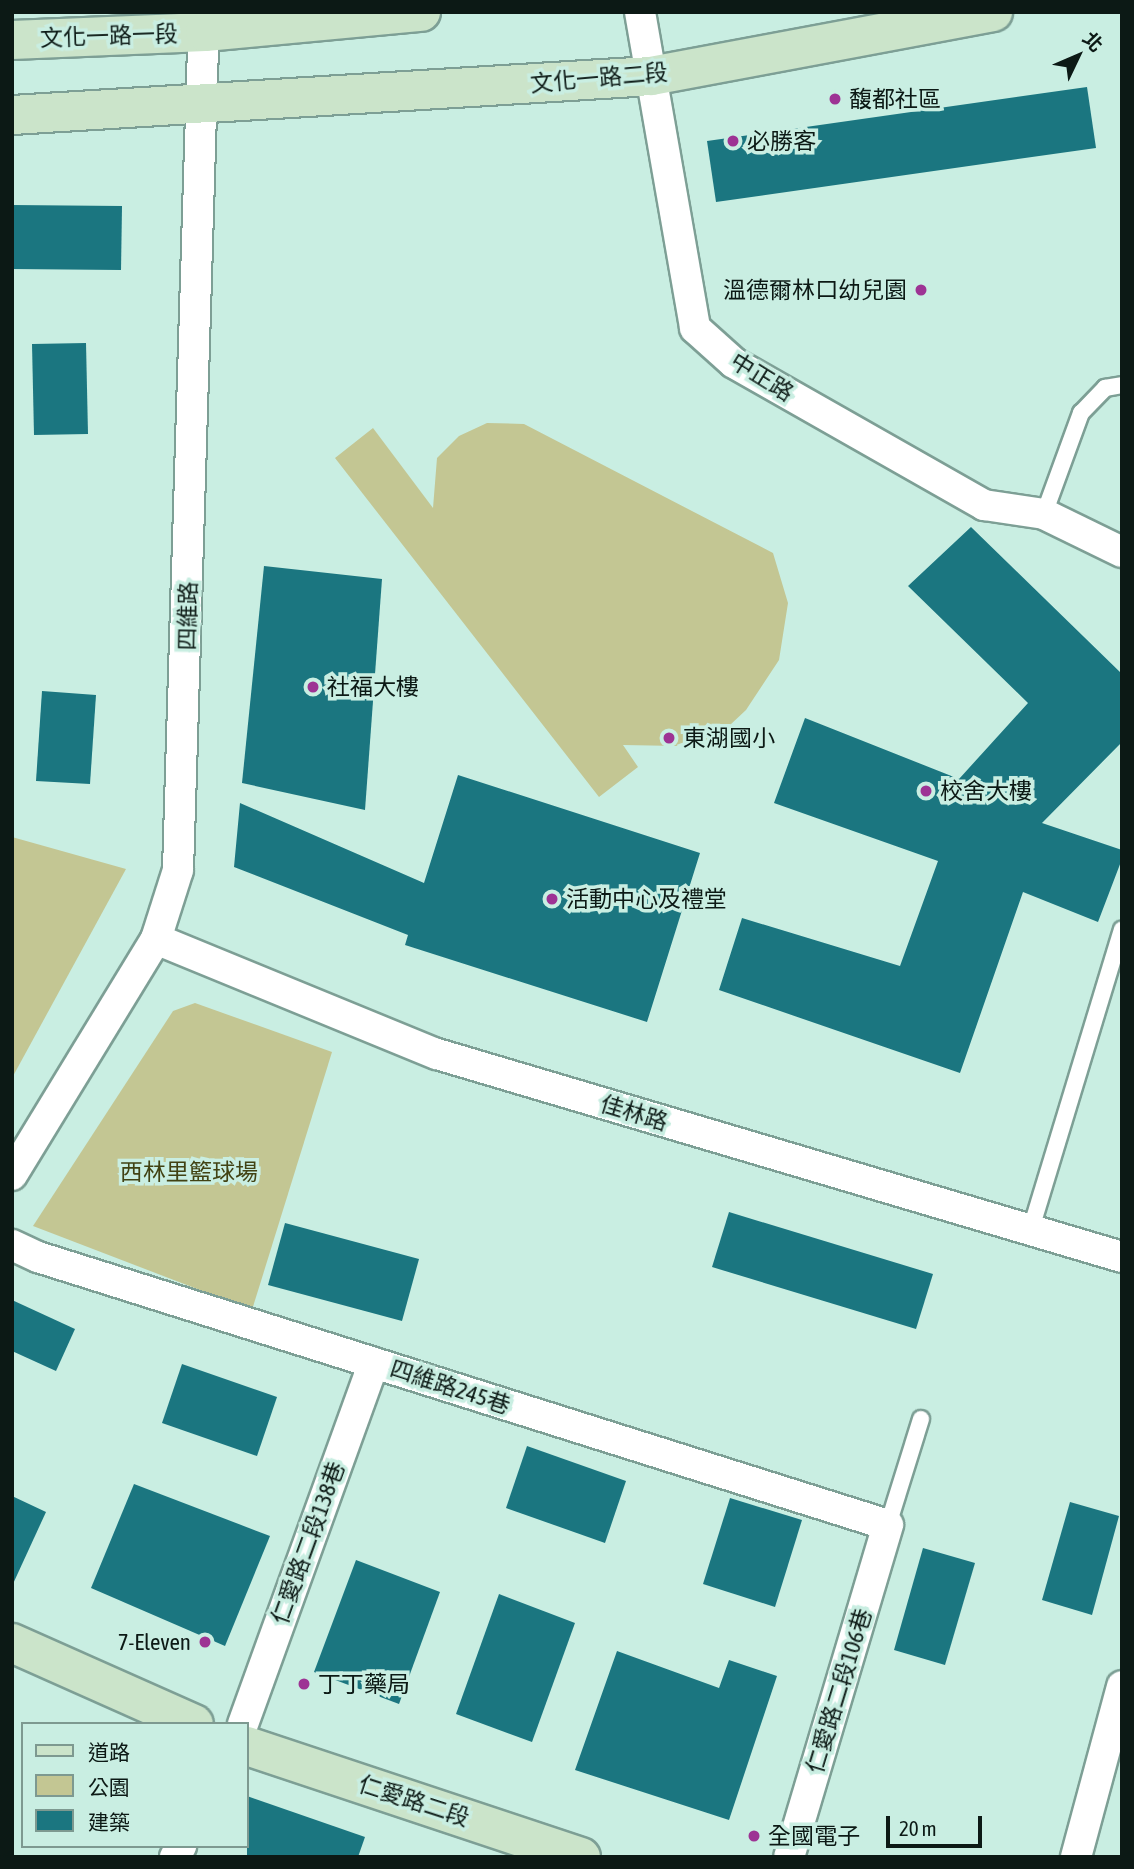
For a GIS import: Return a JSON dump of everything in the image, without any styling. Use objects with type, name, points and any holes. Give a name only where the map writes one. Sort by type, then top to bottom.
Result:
[{"type":"main road","points":[[205,22],[421,12]]},
{"type":"main road","name":"文化一路二段","points":[[200,105],[651,76],[993,12]]},
{"type":"main road","name":"文化一路一段","points":[[12,40],[205,22]]},
{"type":"main road","points":[[12,115],[200,105]]},
{"type":"main road","points":[[12,1643],[190,1722]]},
{"type":"main road","name":"仁愛路二段","points":[[248,1746],[581,1857]]},
{"type":"street","name":"中正路","points":[[640,12],[695,328],[734,363],[984,505],[1044,514],[1122,552]]},
{"type":"street","name":"四維路","points":[[12,1175],[156,939],[178,870],[184,777],[200,105],[205,22]]},
{"type":"street","name":"佳林路","points":[[156,939],[438,1054],[1030,1232],[1122,1257]]},
{"type":"street","name":"四維路245巷","points":[[12,1245],[38,1257],[888,1525]]},
{"type":"street","name":"仁愛路二段138巷","points":[[244,1722],[374,1363]]},
{"type":"street","name":"仁愛路二段106巷","points":[[789,1857],[888,1525]]},
{"type":"street","points":[[1076,1857],[1122,1686]]},
{"type":"lane","points":[[1044,514],[1081,413],[1105,388],[1122,385]]},
{"type":"lane","points":[[1030,1232],[1122,930]]},
{"type":"lane","points":[[888,1525],[921,1419]]},
{"type":"green space","points":[[487,423],[524,424],[773,553],[788,603],[779,660],[746,710],[714,740],[678,746],[623,745],[638,767],[599,797],[335,458],[373,428],[433,508],[437,458],[459,436]]},
{"type":"green space","points":[[12,837],[126,869],[12,1078]]},
{"type":"green space","name":"西林里籃球場","points":[[195,1003],[332,1052],[252,1310],[33,1226],[173,1011]]},
{"type":"building","points":[[1087,87],[1096,148],[716,202],[707,141]]},
{"type":"building","points":[[12,205],[122,206],[121,270],[12,269]]},
{"type":"building","points":[[86,343],[88,434],[34,435],[32,344]]},
{"type":"building","name":"校舍大樓","points":[[971,527],[1122,674],[1122,742],[1042,823],[1122,850],[1122,859],[1098,922],[1023,892],[960,1073],[719,990],[742,918],[900,966],[938,861],[774,803],[805,718],[959,779],[1028,703],[908,586]]},
{"type":"building","name":"社福大樓","points":[[264,566],[382,579],[365,810],[242,783]]},
{"type":"building","points":[[42,691],[96,695],[90,784],[36,781]]},
{"type":"building","name":"活動中心及禮堂","points":[[458,775],[700,853],[647,1022],[405,945],[408,935],[234,867],[240,803],[424,883]]},
{"type":"building","points":[[729,1212],[933,1274],[916,1329],[712,1267]]},
{"type":"building","points":[[285,1223],[419,1259],[402,1321],[268,1285]]},
{"type":"building","points":[[12,1300],[75,1329],[56,1371],[12,1351]]},
{"type":"building","points":[[182,1364],[277,1397],[257,1456],[162,1423]]},
{"type":"building","points":[[527,1446],[626,1481],[605,1543],[506,1508]]},
{"type":"building","points":[[134,1484],[270,1536],[225,1646],[91,1588]]},
{"type":"building","points":[[12,1496],[46,1512],[12,1586]]},
{"type":"building","points":[[730,1498],[802,1520],[775,1607],[703,1584]]},
{"type":"building","points":[[1070,1502],[1119,1516],[1092,1615],[1042,1600]]},
{"type":"building","points":[[923,1548],[975,1563],[945,1665],[894,1650]]},
{"type":"building","points":[[356,1560],[440,1592],[399,1704],[314,1672]]},
{"type":"building","points":[[499,1594],[575,1623],[532,1742],[456,1714]]},
{"type":"building","points":[[617,1651],[719,1688],[729,1660],[777,1676],[729,1820],[575,1770]]},
{"type":"building","points":[[248,1796],[365,1837],[358,1857],[247,1857]]},
{"type":"place","name":"馥都社區","points":[[835,99]]},
{"type":"place","name":"必勝客","points":[[733,141]]},
{"type":"place","name":"溫德爾林口幼兒園","points":[[921,290]]},
{"type":"place","name":"社福大樓","points":[[313,687]]},
{"type":"place","name":"東湖國小","points":[[669,738]]},
{"type":"place","name":"校舍大樓","points":[[926,791]]},
{"type":"place","name":"活動中心及禮堂","points":[[552,899]]},
{"type":"place","name":"7-Eleven","points":[[205,1642]]},
{"type":"place","name":"丁丁藥局","points":[[304,1684]]},
{"type":"place","name":"全國電子","points":[[754,1836]]}]
